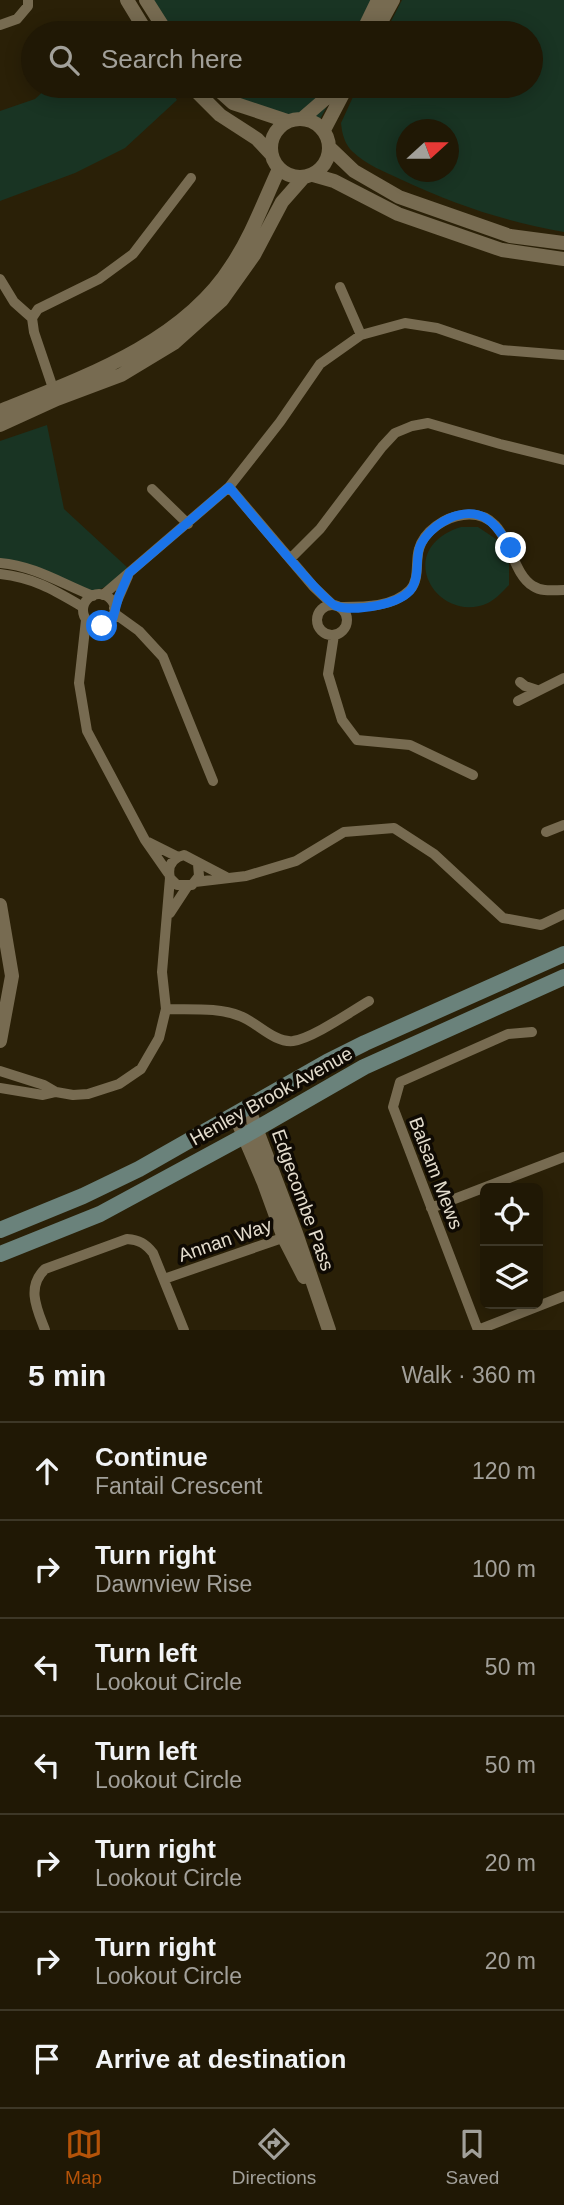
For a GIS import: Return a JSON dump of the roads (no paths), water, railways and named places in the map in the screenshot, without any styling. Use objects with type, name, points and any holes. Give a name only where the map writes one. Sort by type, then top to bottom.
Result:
[{"type":"main road","name":"Henley Brook Avenue","points":[[0,1230],[139,1170],[365,1043],[564,954]]},
{"type":"main road","name":"Henley Brook Avenue","points":[[0,1254],[100,1213],[364,1067],[564,977]]},
{"type":"street","points":[[0,25],[16,19],[29,6],[28,0]]},
{"type":"street","points":[[127,0],[140,21]]},
{"type":"street","points":[[146,0],[159,21]]},
{"type":"street","points":[[368,21],[378,0]]},
{"type":"street","points":[[382,21],[393,0]]},
{"type":"street","points":[[203,98],[220,115],[257,139],[271,154],[279,169],[295,177],[308,176],[334,181],[398,214],[502,250],[564,259]]},
{"type":"street","points":[[227,98],[233,103],[287,121],[303,118],[311,120],[324,130],[330,148],[354,171],[400,197],[510,236],[564,243]]},
{"type":"street","points":[[303,118],[326,98]]},
{"type":"street","points":[[324,130],[341,98]]},
{"type":"street","points":[[271,154],[273,135],[287,121]]},
{"type":"street","points":[[0,411],[121,375],[174,343],[222,300],[254,255],[282,202],[308,176],[325,164],[330,148]]},
{"type":"street","points":[[0,425],[167,332],[192,312],[232,266],[257,221],[279,169]]},
{"type":"street","points":[[32,318],[38,309],[99,279],[133,254],[191,178]]},
{"type":"street","points":[[0,279],[14,302],[32,318],[34,332],[55,394]]},
{"type":"street","points":[[340,287],[361,335]]},
{"type":"street","points":[[564,355],[502,350],[437,328],[405,323],[361,335],[320,364],[281,422],[229,487],[129,573],[98,595],[88,598],[83,607],[86,620],[79,683],[87,731],[145,840],[177,885],[246,876],[296,861],[344,832],[394,828],[434,854],[503,918],[541,925],[564,914]]},
{"type":"street","points":[[291,558],[320,529],[382,447],[395,433],[412,426],[428,423],[564,460]]},
{"type":"street","points":[[229,487],[313,586],[346,615],[346,625]]},
{"type":"street","points":[[152,489],[188,524]]},
{"type":"street","points":[[473,775],[410,744],[357,740],[342,720],[328,674],[329,634],[318,624],[319,614],[322,610],[336,606],[370,607],[399,598],[412,589],[419,548],[429,531],[448,519],[465,514],[485,517],[499,530],[511,548],[523,578],[533,586],[545,590],[564,590]]},
{"type":"street","points":[[0,563],[15,564],[40,572],[110,600],[114,610],[139,631],[163,657],[213,781]]},
{"type":"street","points":[[83,648],[102,626],[113,618],[129,573]]},
{"type":"street","points":[[0,574],[43,584],[83,607]]},
{"type":"street","points":[[313,586],[322,610]]},
{"type":"street","points":[[329,634],[343,630],[370,607]]},
{"type":"street","points":[[86,620],[102,626],[139,631]]},
{"type":"street","points":[[518,701],[564,678]]},
{"type":"street","points":[[520,682],[537,690]]},
{"type":"street","points":[[546,832],[564,825]]},
{"type":"street","points":[[145,840],[178,857],[189,856],[198,864],[226,877]]},
{"type":"street","points":[[0,1071],[44,1085],[56,1092],[73,1095],[88,1094],[119,1084],[141,1069],[159,1038],[166,1009],[162,972],[168,915],[169,866],[178,857]]},
{"type":"street","points":[[168,915],[199,876],[198,864]]},
{"type":"street","points":[[0,905],[12,976],[0,1041]]},
{"type":"street","points":[[166,1009],[230,1012],[244,1017],[279,1039],[292,1041],[316,1032],[369,1001]]},
{"type":"street","name":"Balsam Mews","points":[[478,1330],[393,1107],[400,1082],[508,1034],[533,1032]]},
{"type":"street","points":[[0,1088],[43,1096],[56,1092]]},
{"type":"street","name":"Edgecombe Pass","points":[[241,1111],[329,1330]]},
{"type":"street","points":[[431,1208],[564,1157]]},
{"type":"street","name":"Annan Way","points":[[164,1279],[290,1236]]},
{"type":"street","points":[[43,1329],[35,1302],[34,1288],[38,1276],[45,1269],[127,1239],[146,1244],[153,1253],[184,1330]]},
{"type":"street","points":[[478,1330],[564,1296]]}]
